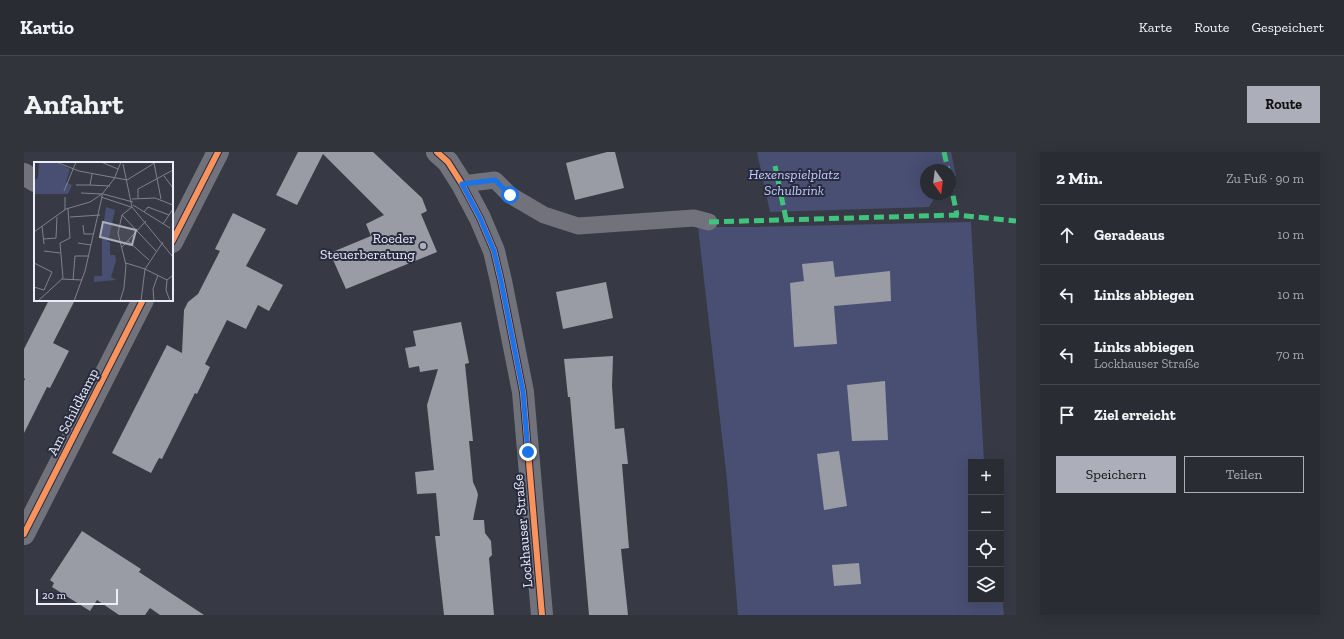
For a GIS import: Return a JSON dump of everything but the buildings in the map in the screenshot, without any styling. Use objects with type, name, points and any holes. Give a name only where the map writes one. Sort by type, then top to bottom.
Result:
[{"type":"street","points":[[173,240],[218,152]]},
{"type":"street","name":"Lockhauser Straße","points":[[437,152],[448,162],[462,184],[480,218],[494,251],[507,308],[523,392],[542,615]]},
{"type":"street","points":[[24,174],[34,179]]},
{"type":"street","name":"Am Schildkamp","points":[[24,534],[142,301]]},
{"type":"lane","points":[[462,184],[495,180],[510,195],[544,215],[578,226],[694,218],[709,222]]},
{"type":"green space","name":"Hexenspielplatz Schulbrink","points":[[757,152],[951,152],[954,164],[920,164],[920,200],[933,200],[929,207],[770,212]]},
{"type":"green space","points":[[971,222],[984,459],[968,459],[968,603],[1003,603],[1004,615],[738,615],[727,480],[698,227]]},
{"type":"marked path","points":[[944,152],[947,164]]},
{"type":"marked path","points":[[775,166],[786,219]]},
{"type":"marked path","points":[[954,200],[957,215]]},
{"type":"marked path","points":[[709,222],[957,215],[1016,221]]},
{"type":"cycle path","points":[[173,240],[218,152]]},
{"type":"cycle path","points":[[437,152],[448,162],[462,184],[480,218],[494,251],[501,281],[523,392],[542,615]]},
{"type":"cycle path","points":[[24,534],[142,301]]},
{"type":"place","name":"Roeder Steuerberatung","points":[[423,246]]},
{"type":"route","points":[[510,195],[495,180],[462,184],[480,218],[494,251],[523,392],[528,452]]}]
